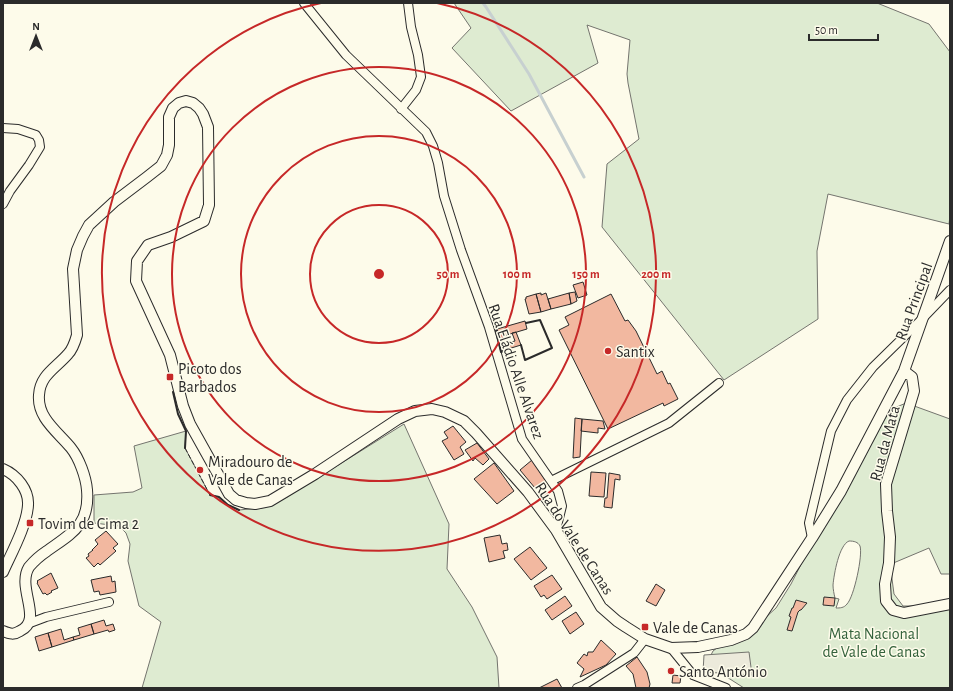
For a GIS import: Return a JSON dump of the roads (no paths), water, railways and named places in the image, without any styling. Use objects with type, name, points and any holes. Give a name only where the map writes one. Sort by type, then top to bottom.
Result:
[{"type":"street","name":"Rua Eládio Alle Alvarez","points":[[304,3],[346,55],[426,132],[433,146],[438,163],[444,196],[461,250],[489,327],[522,439],[558,491],[562,506],[556,530]]},
{"type":"street","points":[[401,109],[416,90],[421,77],[408,3]]},
{"type":"street","name":"Rua do Vale de Canas","points":[[30,623],[31,613],[26,593],[25,578],[29,567],[40,556],[72,532],[83,521],[87,508],[88,489],[83,469],[72,449],[49,424],[41,409],[39,396],[41,384],[48,374],[69,354],[77,335],[73,269],[77,250],[89,225],[114,202],[161,166],[167,155],[169,145],[169,117],[173,108],[179,103],[186,101],[193,103],[203,114],[208,127],[209,205],[204,221],[171,237],[148,245],[137,261],[136,281],[170,355],[183,406],[190,424],[229,494],[236,500],[255,504],[270,501],[315,474],[398,419],[415,411],[432,409],[445,412],[464,421],[528,492],[556,530],[602,606],[617,620],[645,639],[671,648],[698,647],[731,640],[749,632],[753,628],[812,538],[840,491],[904,371]]},
{"type":"street","points":[[3,128],[18,129],[36,135],[39,140],[40,147],[10,191],[3,204]]},
{"type":"street","name":"Rua Principal","points":[[904,371],[950,242]]},
{"type":"street","points":[[812,538],[809,523],[831,431],[847,400],[873,367],[950,290]]},
{"type":"street","name":"Rua da Mata","points":[[904,371],[912,377],[914,391],[886,484],[890,537],[885,584],[886,602],[893,610],[904,613],[950,604]]},
{"type":"street","points":[[551,481],[669,423],[719,383]]},
{"type":"street","points":[[3,469],[20,480],[26,492],[28,504],[25,522],[5,563],[3,572]]},
{"type":"street","points":[[3,631],[14,634],[22,630],[30,623],[46,617],[110,602]]},
{"type":"street","points":[[577,688],[634,653],[645,639]]},
{"type":"street","points":[[671,648],[693,675],[726,688]]},
{"type":"waterway","points":[[483,3],[529,74],[584,177]]},
{"type":"place","name":"Santix","points":[[608,351]]},
{"type":"place","name":"Picoto dos Barbados","points":[[170,377]]},
{"type":"place","name":"Miradouro de Vale de Canas","points":[[200,470]]},
{"type":"place","name":"Tovim de Cima 2","points":[[30,523]]},
{"type":"place","name":"Vale de Canas","points":[[645,627]]},
{"type":"place","name":"Santo António","points":[[671,671]]},
{"type":"park label","name":"Mata Nacional de Vale de Canas","points":[[874,642]]}]
